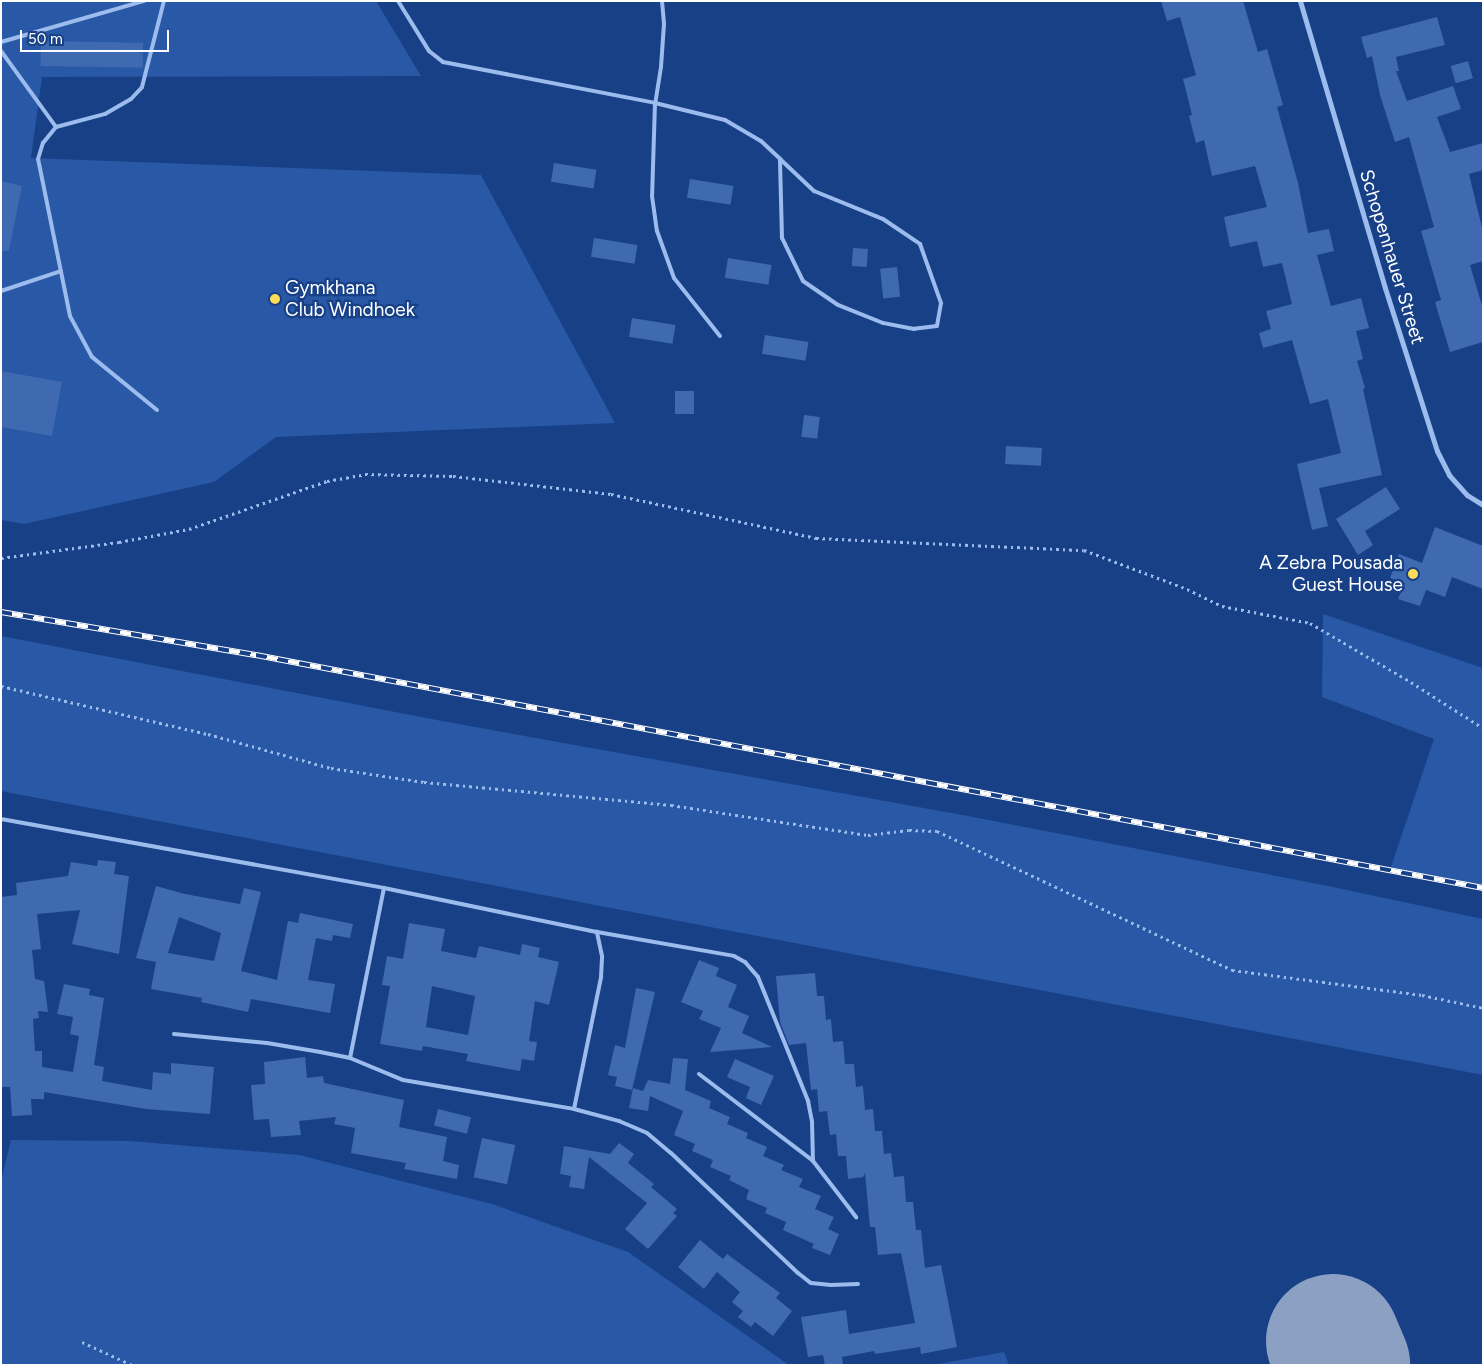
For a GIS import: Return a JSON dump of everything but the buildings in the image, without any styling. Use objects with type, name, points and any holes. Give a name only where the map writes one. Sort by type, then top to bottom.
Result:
[{"type":"street","name":"Schopenhauer Street","points":[[1300,1],[1388,297],[1437,451],[1449,475],[1467,495],[1483,505]]},
{"type":"lane","points":[[1,42],[144,1]]},
{"type":"lane","points":[[157,410],[92,357],[70,316],[38,159],[43,143],[56,127],[105,114],[130,99],[142,87],[164,1]]},
{"type":"lane","points":[[398,1],[429,51],[443,62],[655,103],[725,120],[761,141],[814,191],[883,219],[920,244],[941,302],[938,326],[914,330],[883,323],[838,305],[802,280],[782,238],[780,159]]},
{"type":"lane","points":[[662,1],[664,24],[655,103],[652,196],[657,231],[674,278],[720,336]]},
{"type":"lane","points":[[1,51],[56,127]]},
{"type":"lane","points":[[1,291],[61,271]]},
{"type":"lane","points":[[1,819],[384,888],[597,932],[723,952],[745,962],[754,971],[808,1101],[812,1121],[813,1161]]},
{"type":"lane","points":[[350,1058],[384,888]]},
{"type":"lane","points":[[574,1109],[601,977],[602,956],[597,932]]},
{"type":"lane","points":[[174,1034],[267,1042],[350,1058],[403,1080],[574,1109],[619,1121],[647,1134],[671,1153],[798,1273],[812,1283],[831,1285],[858,1284]]},
{"type":"lane","points":[[699,1074],[813,1161],[856,1217]]},
{"type":"path","points":[[1,558],[120,542],[189,529],[327,481],[365,474],[453,476],[611,494],[816,538],[1084,550],[1187,589],[1222,606],[1310,623],[1411,682],[1483,728]]},
{"type":"path","points":[[1,686],[208,734],[331,768],[424,782],[671,805],[868,835],[909,830],[937,831],[1232,970],[1422,995],[1483,1008]]},
{"type":"path","points":[[82,1342],[132,1365]]},
{"type":"shaded area","name":"Gymkhana Club Windhoek","points":[[1,1],[376,1],[421,76],[42,77],[31,158],[481,175],[615,423],[276,437],[214,482],[24,524],[1,520]]},
{"type":"shaded area","points":[[1323,614],[1483,668],[1483,888],[1390,870],[1434,739],[1322,697]]},
{"type":"shaded area","points":[[1,636],[442,721],[968,816],[1328,886],[1483,919],[1483,1075],[1,791]]},
{"type":"shaded area","points":[[11,1140],[130,1141],[299,1155],[492,1204],[628,1252],[789,1365],[1,1365],[1,1181]]},
{"type":"shaded area","points":[[1004,1352],[1009,1365],[933,1365]]},
{"type":"runway","points":[[1333,1341],[1343,1365]]},
{"type":"railway","points":[[1,612],[256,655],[1483,888]]},
{"type":"place","name":"Gymkhana Club Windhoek","points":[[275,299]]},
{"type":"place","name":"A Zebra Pousada Guest House","points":[[1413,574]]}]
